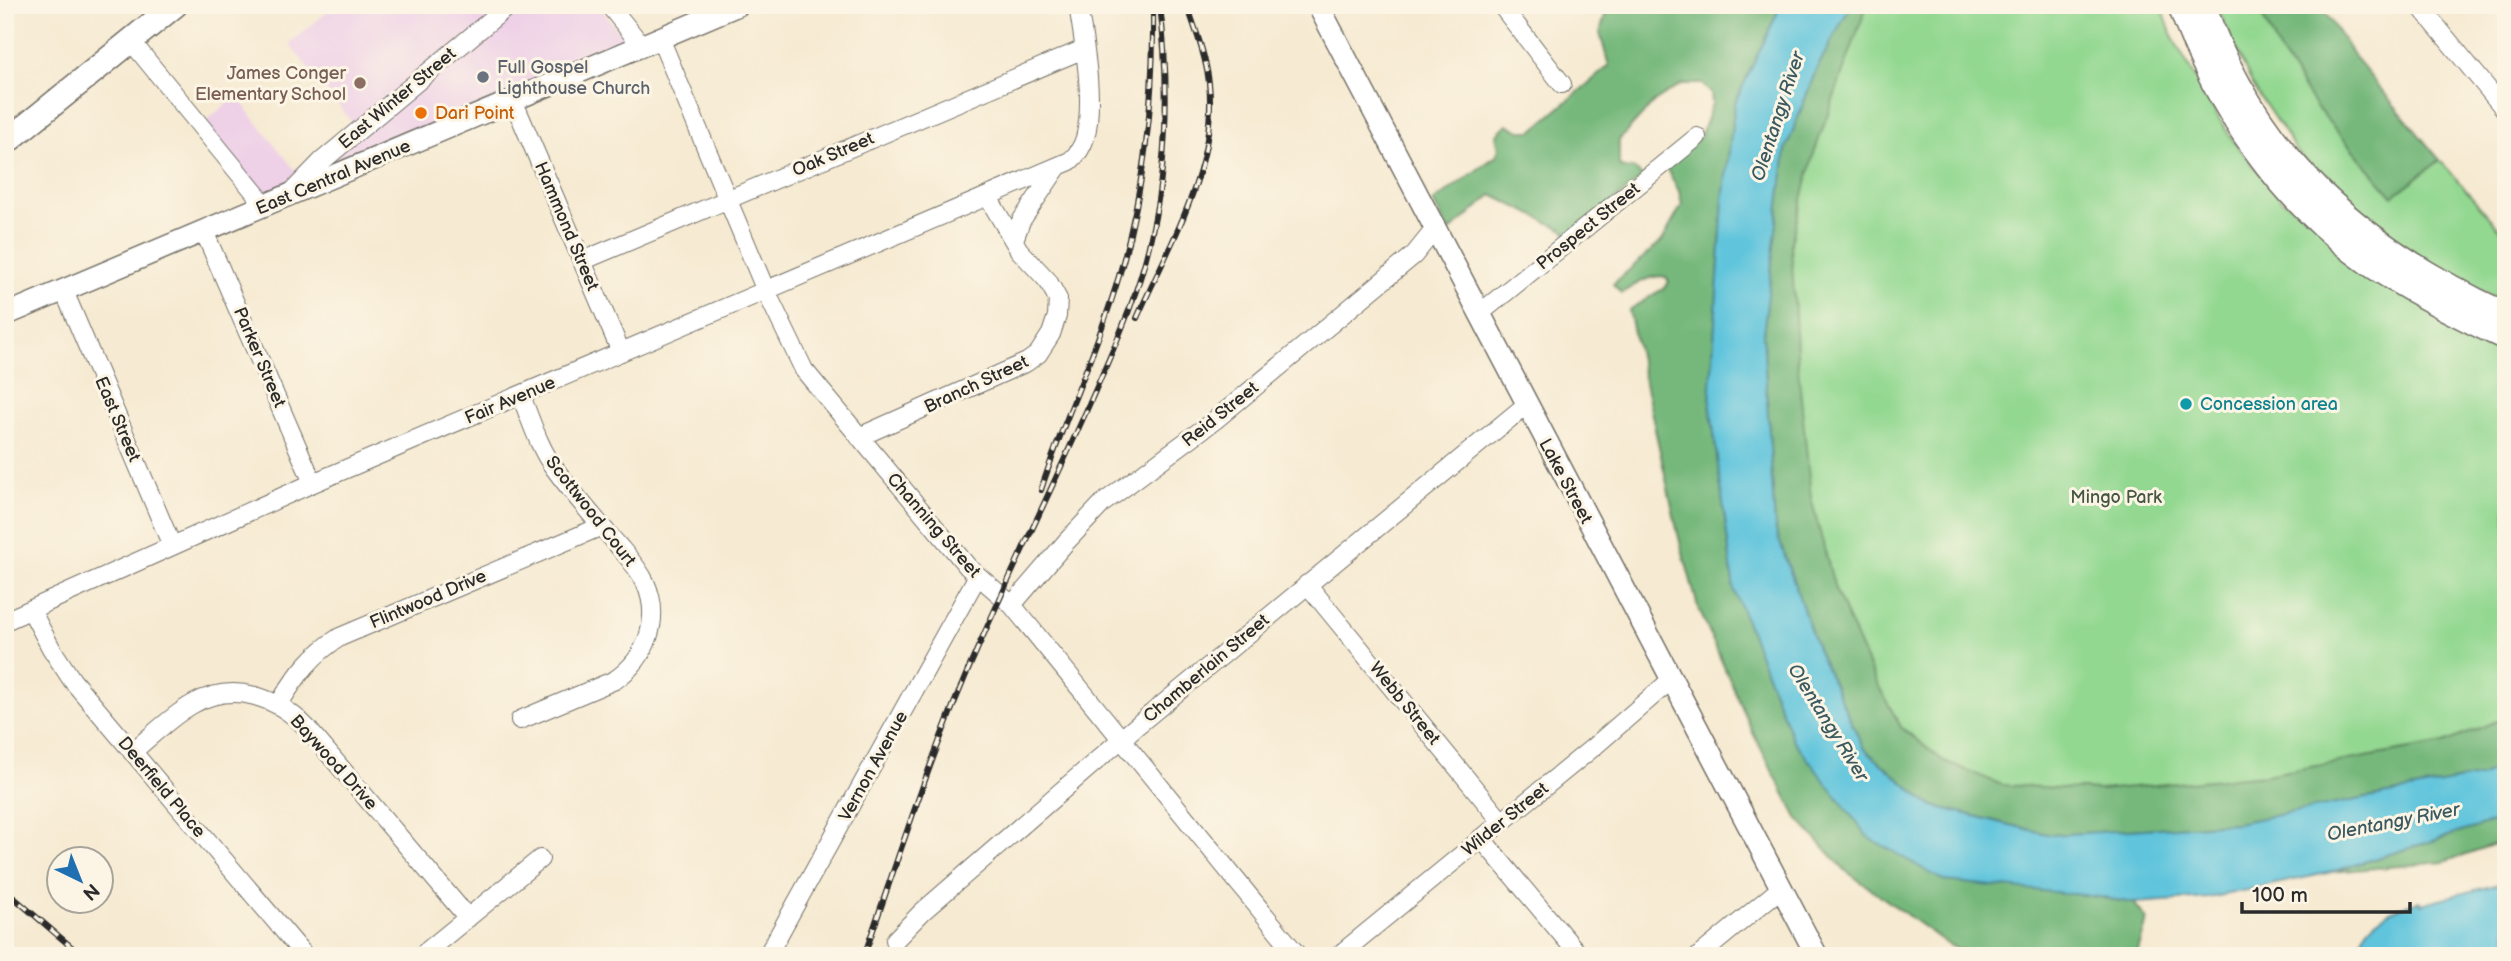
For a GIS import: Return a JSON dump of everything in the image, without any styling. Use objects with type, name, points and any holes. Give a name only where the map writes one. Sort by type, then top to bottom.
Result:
[{"type":"highway","points":[[5,143],[175,5]]},
{"type":"highway","points":[[2180,5],[2204,65],[2232,115],[2271,171],[2312,216],[2370,263],[2406,287],[2506,338]]},
{"type":"highway","points":[[2203,5],[2214,35],[2243,91],[2278,144],[2304,177],[2348,219],[2402,259],[2442,283],[2506,315]]},
{"type":"main road","name":"East Central Avenue","points":[[5,315],[738,5]]},
{"type":"main road","name":"Lake Street","points":[[1318,5],[1817,956]]},
{"type":"street","name":"East Winter Street","points":[[289,195],[322,160],[509,5]]},
{"type":"street","name":"Channing Street","points":[[609,5],[651,42],[727,199],[766,291],[804,370],[977,577],[1013,606],[1298,956]]},
{"type":"street","points":[[1014,240],[1021,221],[1058,166],[1076,156],[1085,138],[1088,93],[1078,5]]},
{"type":"street","points":[[1501,5],[1562,84]]},
{"type":"street","points":[[2419,5],[2506,111]]},
{"type":"street","points":[[131,41],[265,205]]},
{"type":"street","name":"Oak Street","points":[[582,261],[1084,49]]},
{"type":"street","name":"Hammond Street","points":[[513,100],[621,352]]},
{"type":"street","name":"Prospect Street","points":[[1479,314],[1698,136]]},
{"type":"street","name":"Fair Avenue","points":[[5,621],[313,484],[1058,166]]},
{"type":"street","name":"Branch Street","points":[[859,438],[1027,362],[1047,342],[1058,309],[1056,293],[1023,256],[988,197]]},
{"type":"street","name":"Reid Street","points":[[1013,606],[1066,542],[1103,503],[1215,420],[1414,256],[1435,229]]},
{"type":"street","name":"Parker Street","points":[[205,231],[313,484]]},
{"type":"street","name":"East Street","points":[[64,291],[172,546]]},
{"type":"street","name":"Scottwood Court","points":[[520,720],[615,680],[635,663],[647,642],[652,612],[645,582],[553,467],[521,396]]},
{"type":"street","name":"Chamberlain Street","points":[[895,940],[922,912],[1121,739],[1526,405]]},
{"type":"street","name":"Flintwood Drive","points":[[279,704],[297,675],[313,657],[340,637],[602,526]]},
{"type":"street","name":"Vernon Avenue","points":[[767,956],[977,577]]},
{"type":"street","name":"Webb Street","points":[[1307,584],[1502,822]]},
{"type":"street","name":"Deerfield Place","points":[[31,610],[63,668],[305,956]]},
{"type":"street","name":"Wilder Street","points":[[1338,956],[1671,680]]},
{"type":"street","name":"Baywood Drive","points":[[132,752],[181,711],[205,698],[239,693],[263,697],[279,704],[307,728],[468,918]]},
{"type":"street","points":[[1481,838],[1580,956]]},
{"type":"street","points":[[421,956],[540,859]]},
{"type":"street","points":[[1699,956],[1781,888]]},
{"type":"shaded area","points":[[324,5],[598,5],[627,41],[265,199],[204,123],[236,96],[295,170],[352,122],[289,44],[328,11]]},
{"type":"green space","points":[[1611,5],[1781,5],[1735,103],[1723,200],[1710,402],[1734,590],[1793,740],[2092,896],[2134,903],[2147,920],[2137,954],[1975,956],[1949,945],[1846,871],[1797,818],[1753,733],[1698,607],[1678,534],[1629,310],[1669,282],[1666,277],[1654,277],[1621,293],[1613,284],[1662,241],[1682,205],[1679,191],[1665,166],[1700,137],[1712,104],[1711,93],[1702,84],[1682,84],[1654,102],[1619,140],[1619,166],[1633,168],[1643,177],[1570,237],[1564,230],[1492,195],[1449,232],[1433,202],[1496,156],[1499,149],[1496,135],[1507,124],[1520,131],[1532,131],[1609,66],[1600,33],[1607,8]]},
{"type":"green space","name":"Mingo Park","points":[[1851,5],[2161,5],[2172,36],[2206,98],[2234,142],[2281,199],[2506,350],[2506,445],[2503,448],[2506,456],[2506,741],[2051,835],[1864,749],[1763,335]]},
{"type":"green space","points":[[1851,5],[1867,5],[1813,156],[1791,243],[1798,367],[1811,498],[1835,589],[1873,676],[1901,727],[1942,760],[2002,785],[2100,790],[2266,775],[2444,743],[2506,717],[2506,764],[2483,776],[2236,823],[2051,835],[1930,805],[1864,749],[1818,651],[1775,528],[1763,334],[1786,149],[1816,70]]},
{"type":"green space","points":[[2216,5],[2257,5],[2279,50],[2315,106],[2393,196],[2440,160],[2506,236],[2506,303],[2461,281],[2403,246],[2342,197],[2298,153],[2253,86]]},
{"type":"green space","points":[[2257,5],[2320,5],[2355,58],[2440,160],[2393,196],[2315,106],[2279,50]]},
{"type":"green space","points":[[2506,818],[2506,840],[2444,862],[2332,872]]},
{"type":"water","name":"Olentangy River","points":[[1781,5],[1851,5],[1816,70],[1786,149],[1763,335],[1775,528],[1818,651],[1864,749],[1930,805],[2051,835],[2236,823],[2483,776],[2506,764],[2506,818],[2332,872],[2209,898],[2134,903],[2092,896],[1944,881],[1868,837],[1793,740],[1734,590],[1710,402],[1723,200],[1735,103]]},
{"type":"water","points":[[2506,882],[2506,956],[2358,956],[2364,934],[2388,913],[2420,901],[2421,904]]},
{"type":"railway","points":[[864,956],[917,802],[960,689],[1104,372],[1142,273],[1157,204],[1164,148],[1166,91],[1160,5]]},
{"type":"railway","points":[[1137,318],[1188,205],[1206,145],[1210,114],[1209,83],[1187,5]]},
{"type":"railway","points":[[1041,490],[1101,330],[1128,244],[1146,146],[1152,80],[1153,14]]},
{"type":"railway","points":[[5,890],[82,956]]},
{"type":"place","name":"Full Gospel Lighthouse Church","points":[[483,77]]},
{"type":"place","name":"James Conger Elementary School","points":[[360,83]]},
{"type":"place","name":"Dari Point","points":[[421,113]]},
{"type":"place","name":"Concession area","points":[[2186,404]]}]
